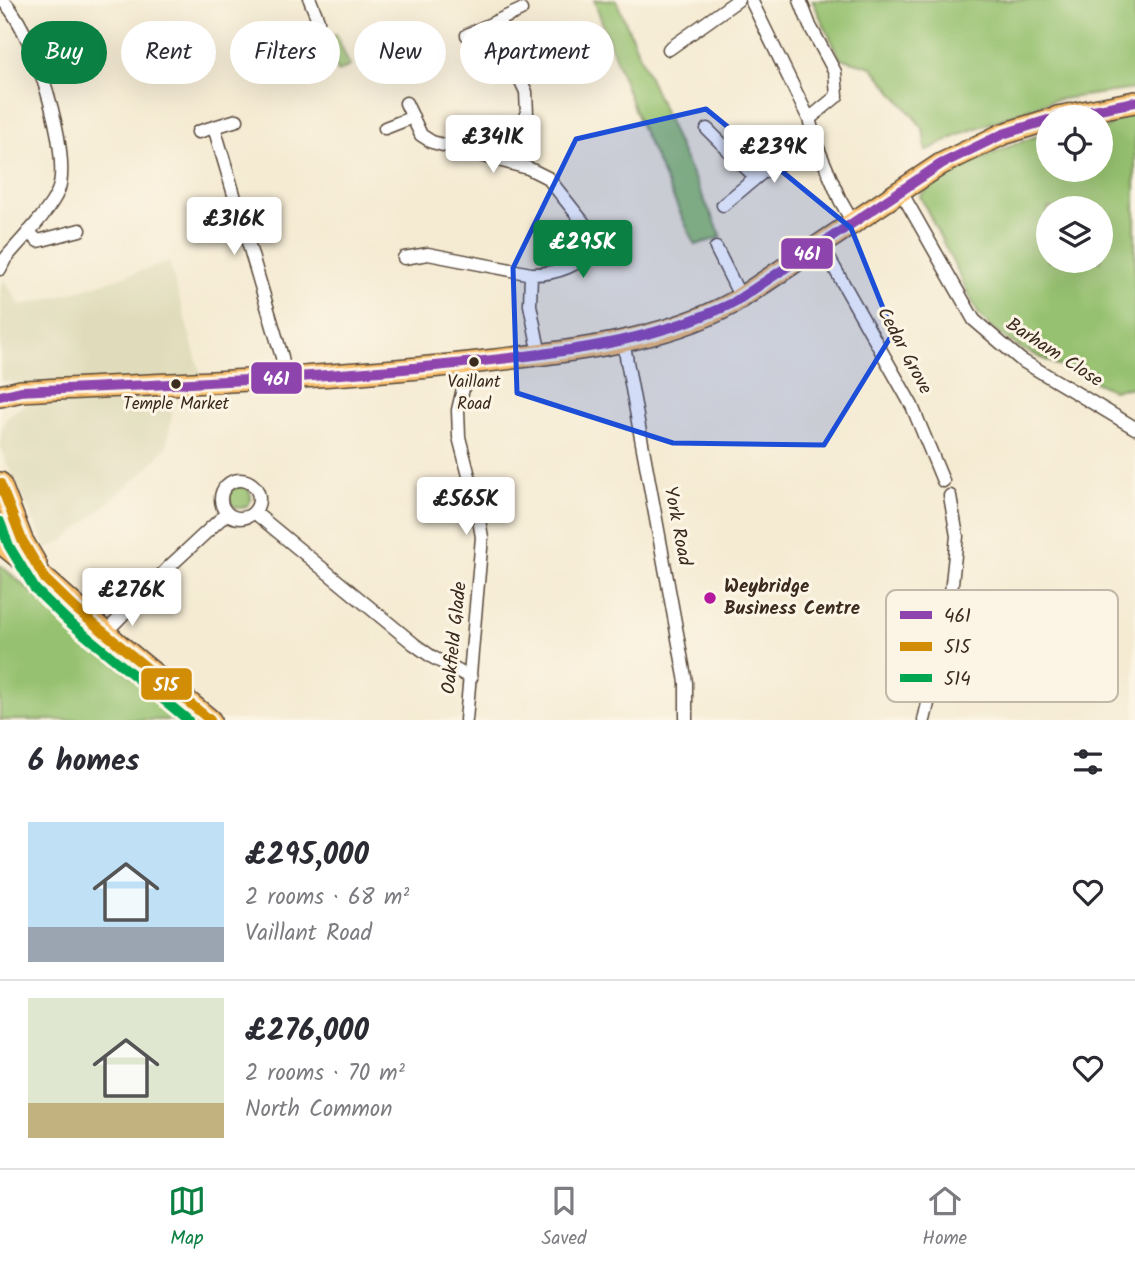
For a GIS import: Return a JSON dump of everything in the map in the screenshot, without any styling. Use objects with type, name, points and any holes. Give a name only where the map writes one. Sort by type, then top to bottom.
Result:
[{"type":"main road","points":[[1113,106],[1135,102]]},
{"type":"main road","points":[[0,396],[22,391],[361,375],[540,355],[623,340],[679,326],[721,310],[741,298],[900,190],[962,152],[1003,134],[1036,124]]},
{"type":"main road","points":[[1,488],[6,520],[45,579]]},
{"type":"main road","points":[[0,542],[210,720]]},
{"type":"street","points":[[0,269],[5,258],[57,194],[62,178],[53,111],[36,60],[10,7],[2,0]]},
{"type":"street","points":[[310,0],[318,20]]},
{"type":"street","points":[[669,49],[738,0]]},
{"type":"street","points":[[751,0],[809,119],[817,146],[853,223]]},
{"type":"street","points":[[800,0],[810,26],[835,72],[837,96],[809,119]]},
{"type":"street","points":[[498,21],[521,10]]},
{"type":"street","points":[[512,163],[527,114],[526,92],[522,84]]},
{"type":"street","points":[[406,103],[421,135],[432,142],[512,163],[548,178],[601,246]]},
{"type":"street","points":[[385,128],[412,117]]},
{"type":"street","points":[[198,132],[237,120]]},
{"type":"street","points":[[214,127],[282,357],[285,379]]},
{"type":"street","points":[[707,129],[756,178]]},
{"type":"street","points":[[723,205],[756,178],[783,161],[817,146]]},
{"type":"street","name":"Barham Close","points":[[900,190],[974,320],[1021,360],[1135,428]]},
{"type":"street","points":[[28,232],[38,242],[80,230]]},
{"type":"street","points":[[404,258],[428,254],[531,274],[548,274],[574,266],[621,235]]},
{"type":"street","name":"Cedar Grove","points":[[821,244],[912,406],[943,481]]},
{"type":"street","points":[[716,248],[741,298]]},
{"type":"street","points":[[531,274],[530,305],[540,355]]},
{"type":"street","name":"York Road","points":[[623,340],[686,682],[686,720]]},
{"type":"street","name":"Oakfield Glade","points":[[466,720],[482,537],[459,437],[458,410],[469,363]]},
{"type":"street","points":[[445,366],[462,395]]},
{"type":"street","points":[[240,480],[251,484],[259,494],[254,512],[238,518],[227,513],[222,495],[228,485],[240,480]]},
{"type":"street","points":[[950,496],[957,536],[952,590]]},
{"type":"street","points":[[254,512],[432,657],[471,678]]},
{"type":"street","points":[[105,633],[170,566],[227,513]]},
{"type":"street","points":[[924,720],[928,702]]},
{"type":"highlighted area","points":[[706,109],[851,228],[893,333],[824,445],[673,443],[517,393],[513,268],[576,139]]},
{"type":"shaded area","points":[[169,262],[202,379],[170,381],[172,414],[167,446],[149,467],[64,541],[47,549],[7,464],[0,444],[2,427],[9,415],[24,405],[85,396],[0,381],[0,289],[3,279],[21,305],[61,296]]},
{"type":"green space","points":[[594,0],[616,0],[681,151],[722,237],[695,245],[640,125],[614,54],[614,21],[602,21]]},
{"type":"green space","points":[[812,0],[1135,0],[1135,89],[1036,105],[963,133],[926,151],[923,128],[872,67],[840,58]]},
{"type":"green space","points":[[340,43],[350,66],[340,71]]},
{"type":"green space","points":[[1135,114],[1135,387],[1112,390],[1022,349],[995,331],[979,315],[920,196],[961,169],[1036,137],[1036,182],[1113,182],[1113,122],[1119,116]]},
{"type":"green space","points":[[240,486],[248,489],[251,497],[248,505],[240,508],[232,505],[229,497],[232,489]]},
{"type":"green space","points":[[0,565],[175,713],[175,720],[0,720]]},
{"type":"transit line","name":"461","points":[[1113,106],[1135,102]]},
{"type":"transit line","name":"461","points":[[0,396],[21,391],[401,369],[597,346],[666,329],[733,303],[941,164],[1003,134],[1036,124]]},
{"type":"transit line","name":"515","points":[[0,483],[22,540],[45,579],[77,610],[210,720]]},
{"type":"transit line","name":"514","points":[[0,522],[9,546],[35,589],[68,621],[188,720]]},
{"type":"place","name":"Vaillant Road","points":[[474,362]]},
{"type":"place","name":"Temple Market","points":[[176,384]]},
{"type":"place","name":"Weybridge Business Centre","points":[[710,598]]}]
